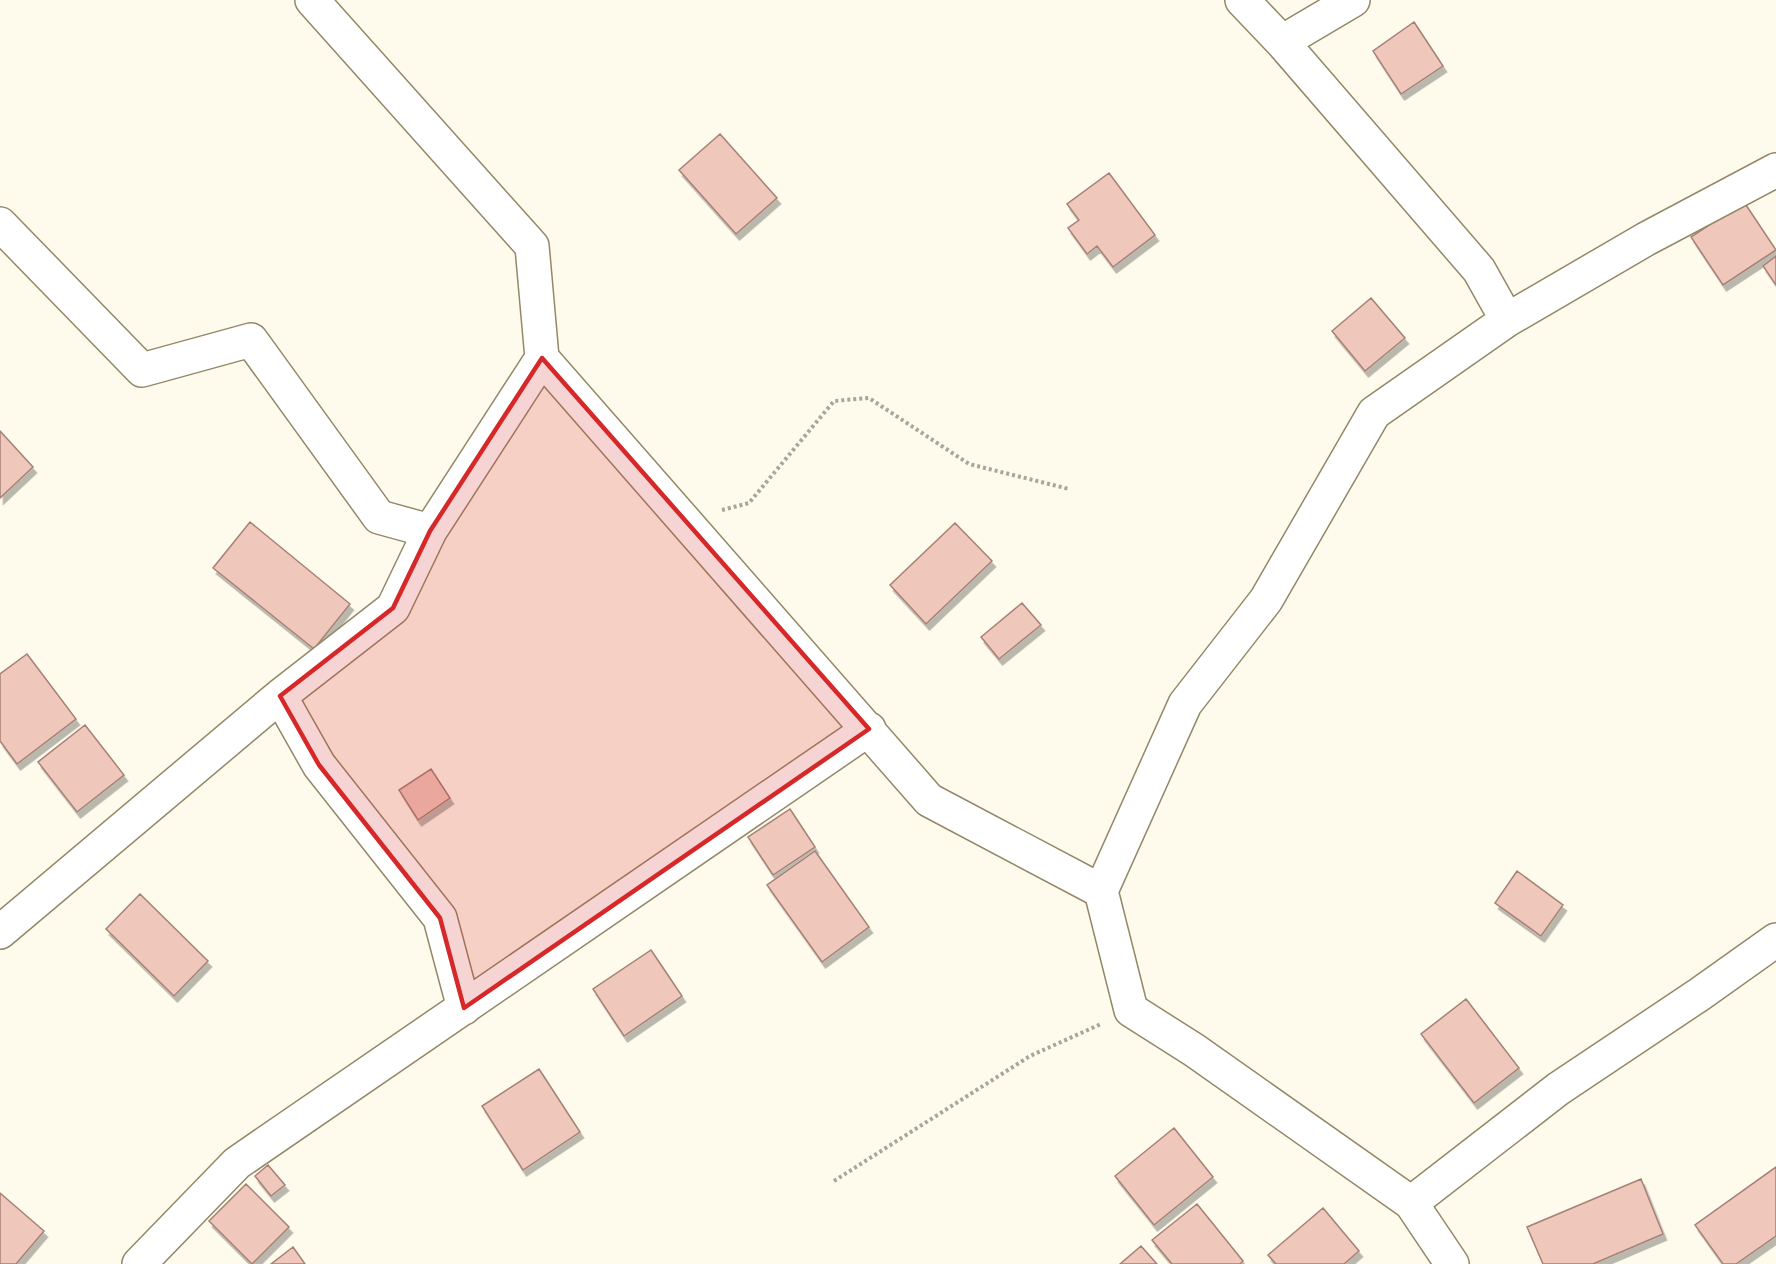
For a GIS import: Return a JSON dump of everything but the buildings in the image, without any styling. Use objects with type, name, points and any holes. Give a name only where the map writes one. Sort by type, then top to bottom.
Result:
[{"type":"street","points":[[312,0],[532,246],[542,358],[929,800],[1101,891]]},
{"type":"street","points":[[1242,0],[1282,42],[1479,270],[1507,320]]},
{"type":"street","points":[[1282,42],[1353,0]]},
{"type":"street","points":[[1452,1264],[1411,1203],[1194,1050],[1131,1010],[1101,891],[1185,704],[1266,600],[1374,412],[1507,320],[1646,239],[1776,170]]},
{"type":"street","points":[[0,224],[142,370],[251,340],[379,517],[430,531]]},
{"type":"street","points":[[0,932],[280,696],[393,608],[430,531],[542,358]]},
{"type":"street","points":[[280,696],[319,765],[440,918],[464,1008]]},
{"type":"street","points":[[139,1264],[237,1163],[869,729]]},
{"type":"street","points":[[1411,1203],[1558,1089],[1776,940]]},
{"type":"path","points":[[684,520],[749,503],[834,401],[869,398],[969,464],[1069,489]]},
{"type":"path","points":[[834,1181],[1030,1056],[1131,1010]]},
{"type":"highlighted area","points":[[542,358],[869,729],[464,1008],[440,918],[319,765],[280,696],[393,608],[430,531]]}]
